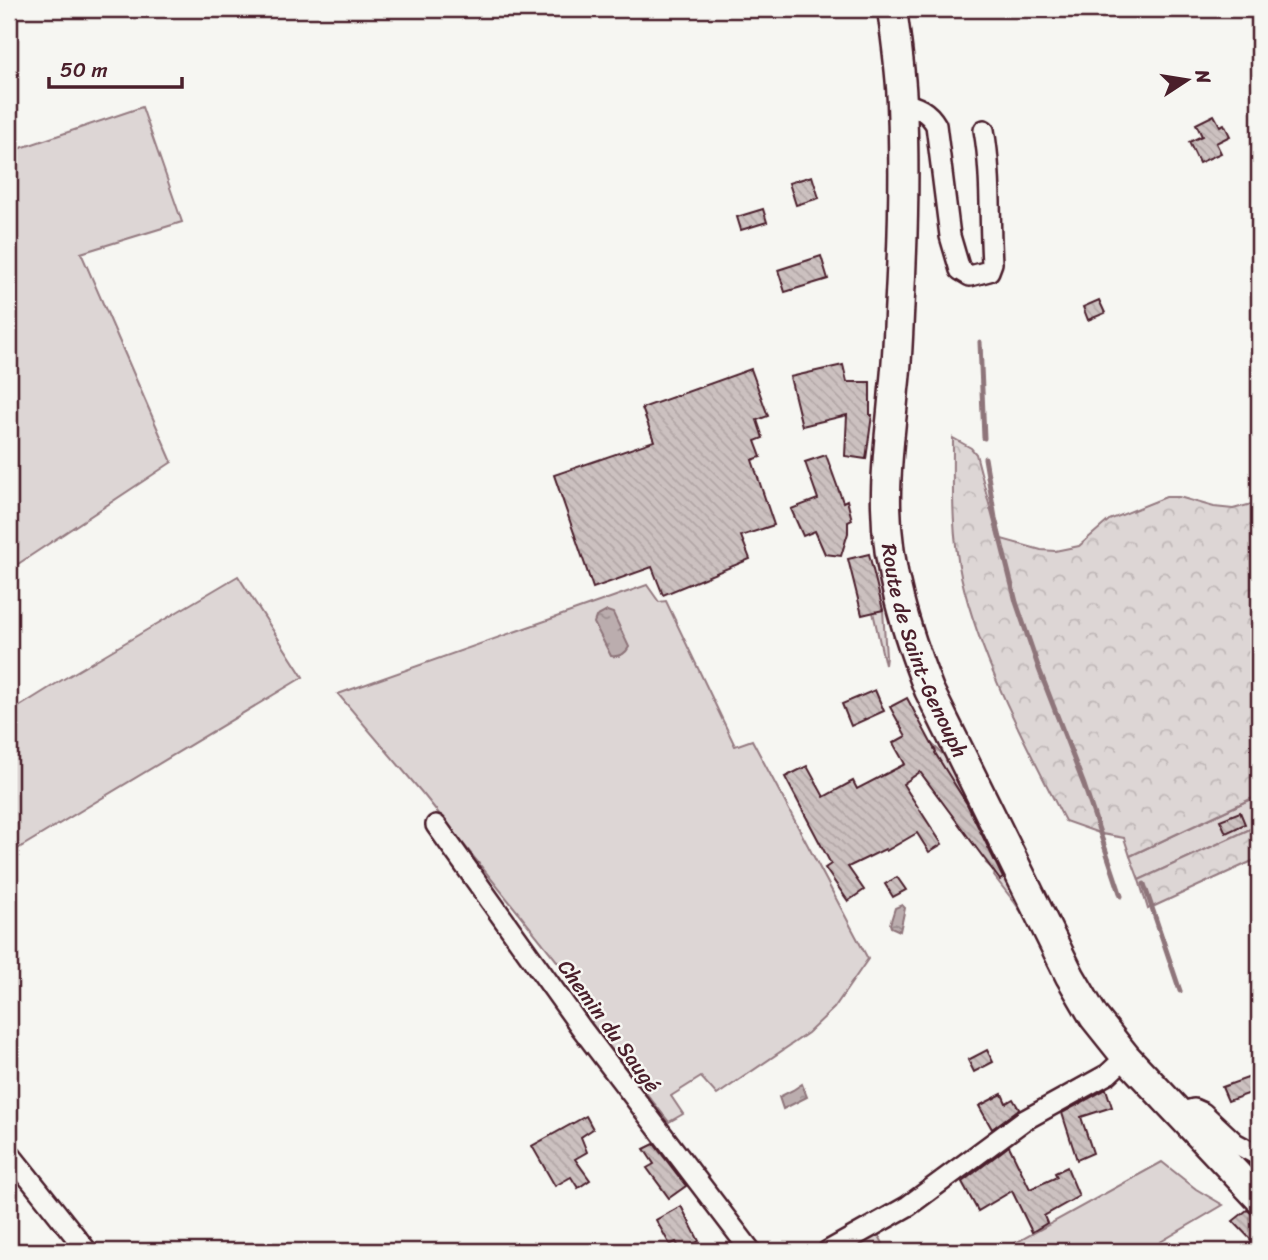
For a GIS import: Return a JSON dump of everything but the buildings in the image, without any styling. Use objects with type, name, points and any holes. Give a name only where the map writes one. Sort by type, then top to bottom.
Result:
[{"type":"street","name":"Route de Saint-Genouph","points":[[892,9],[902,103],[902,190],[900,307],[886,509],[889,548],[900,607],[911,643],[929,690],[1066,968],[1094,1017],[1126,1057],[1259,1198]]},
{"type":"street","points":[[902,103],[921,109],[936,125],[950,236],[960,270],[970,275],[989,271],[992,263],[990,174],[984,130]]},
{"type":"street","name":"Chemin du Saugé","points":[[436,825],[582,1029],[751,1251]]},
{"type":"street","points":[[828,1251],[908,1206],[1023,1121],[1108,1074],[1126,1057]]},
{"type":"street","points":[[1179,1115],[1194,1110],[1203,1113],[1235,1143],[1259,1156]]},
{"type":"street","points":[[9,1153],[87,1251]]},
{"type":"green space","points":[[142,107],[182,222],[81,253],[172,462],[9,570],[9,152]]},
{"type":"green space","points":[[953,438],[976,454],[998,538],[1041,550],[1055,551],[1079,546],[1109,520],[1166,497],[1179,497],[1214,507],[1233,509],[1259,502],[1259,795],[1130,856],[1124,838],[1102,834],[1065,821],[992,670],[969,607],[956,541]]},
{"type":"green space","points":[[238,576],[303,677],[9,854],[9,713]]},
{"type":"green space","points":[[647,585],[659,602],[666,601],[735,746],[752,740],[868,959],[834,1008],[808,1033],[717,1095],[701,1077],[671,1096],[683,1114],[669,1122],[591,1023],[596,1012],[593,1006],[424,795],[338,694]]},
{"type":"green space","points":[[883,610],[886,657],[885,665],[873,612]]},
{"type":"green space","points":[[931,743],[952,763],[1037,936],[994,876],[995,871],[986,863],[995,856],[994,850]]},
{"type":"green space","points":[[1259,795],[1259,825],[1139,880],[1130,856]]},
{"type":"green space","points":[[1259,825],[1259,858],[1148,909],[1139,880]]},
{"type":"green space","points":[[1162,1162],[1196,1189],[1223,1205],[1145,1251],[1001,1251]]},
{"type":"green space","points":[[877,1232],[887,1251],[843,1251]]},
{"type":"water","points":[[607,611],[613,613],[629,647],[619,656],[611,656],[594,623],[596,617]]},
{"type":"water","points":[[902,905],[905,908],[900,931],[890,924],[895,908]]},
{"type":"water","points":[[802,1084],[807,1097],[783,1109],[779,1097]]},
{"type":"waterway","points":[[980,342],[984,438]]},
{"type":"waterway","points":[[985,458],[995,518],[1016,602],[1084,785],[1121,896]]},
{"type":"waterway","points":[[1144,884],[1180,991]]}]
